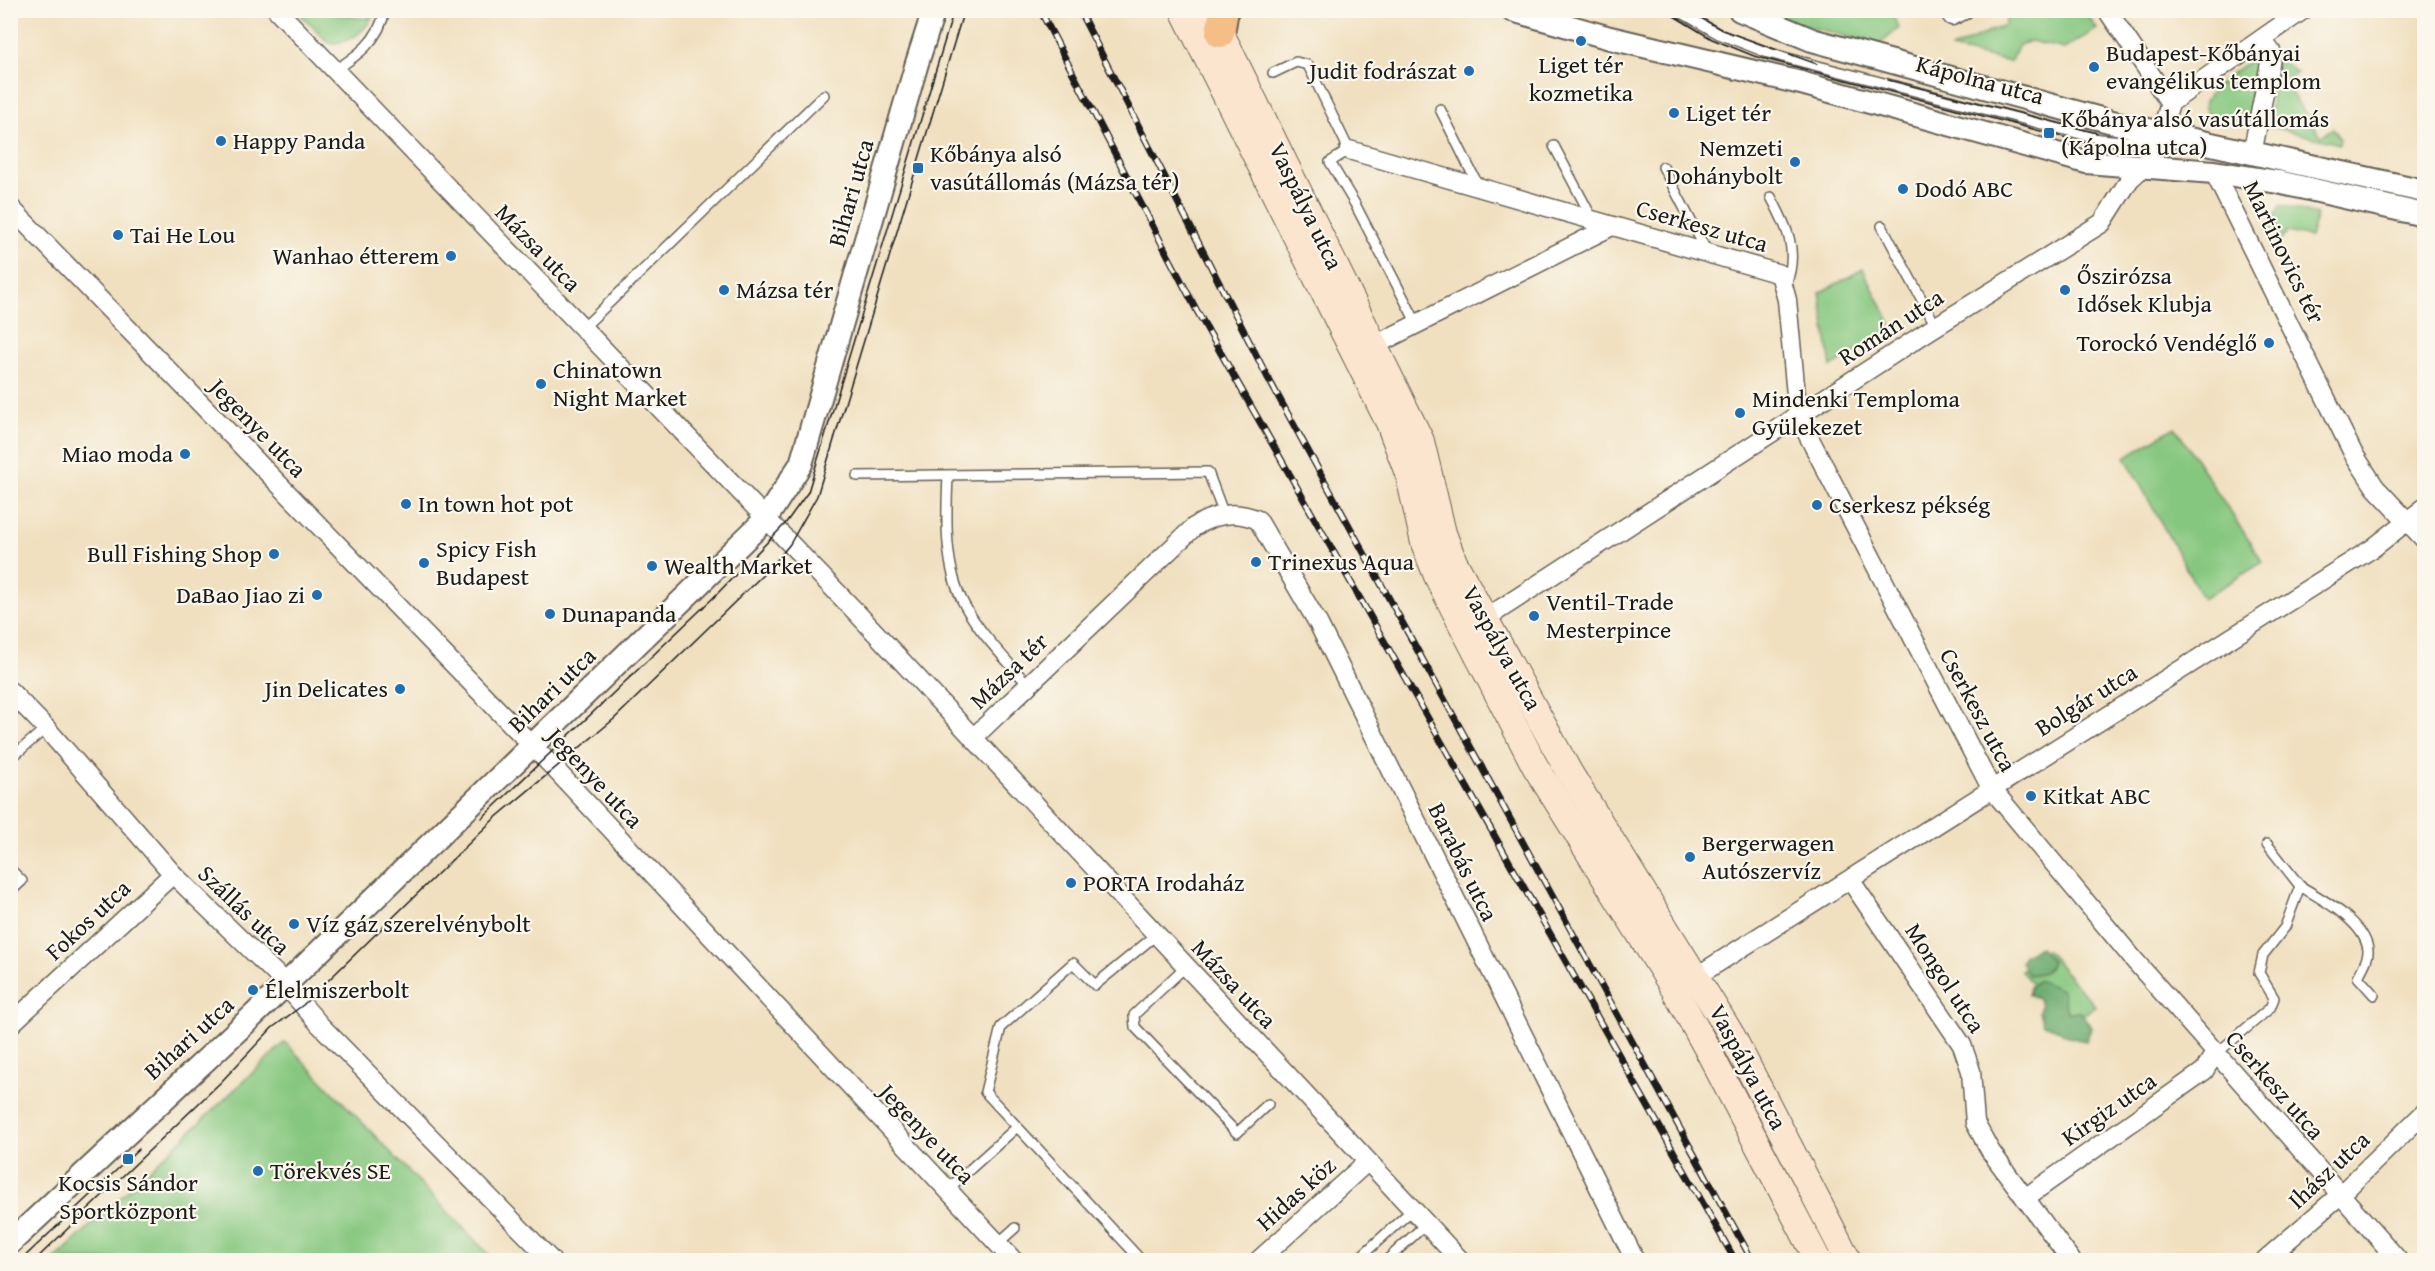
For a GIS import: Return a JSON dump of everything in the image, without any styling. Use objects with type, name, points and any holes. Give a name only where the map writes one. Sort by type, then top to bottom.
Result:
[{"type":"main road","name":"Vaspálya utca","points":[[1183,10],[1332,284],[1375,345],[1421,441],[1443,533],[1476,625],[1535,766],[1674,989],[1759,1144],[1818,1260]]},
{"type":"main road","name":"Vaspálya utca","points":[[1218,18],[1389,423],[1409,476],[1424,543],[1437,576],[1476,625],[1697,976],[1753,1076],[1848,1260]]},
{"type":"main road","points":[[1618,899],[1640,885]]},
{"type":"main road","points":[[1674,989],[1697,976]]},
{"type":"street","name":"Mázsa utca","points":[[277,10],[765,520]]},
{"type":"street","name":"Bihari utca","points":[[10,1243],[285,984],[765,520],[801,464],[934,10]]},
{"type":"street","name":"Kápolna utca","points":[[1512,10],[1610,38],[1801,83],[2086,162],[2214,172]]},
{"type":"street","name":"Kápolna utca","points":[[1740,10],[1812,40],[2112,122],[2158,138],[2252,154]]},
{"type":"street","points":[[2107,10],[2170,103],[2267,46],[2303,10]]},
{"type":"street","points":[[2252,154],[2267,46]]},
{"type":"street","name":"Román utca","points":[[1476,625],[1936,326],[2102,223],[2130,179],[2142,168],[2158,138],[2170,103]]},
{"type":"street","name":"Cserkesz utca","points":[[1349,150],[1780,274],[1785,287],[1798,416],[1991,788],[2215,1054],[2398,1260]]},
{"type":"street","name":"Martinovics tér","points":[[2252,154],[2424,191]]},
{"type":"street","name":"Martinovics tér","points":[[2214,172],[2278,182],[2424,215]]},
{"type":"street","name":"Martinovics tér","points":[[2214,172],[2353,453],[2375,487],[2424,539]]},
{"type":"street","name":"Jegenye utca","points":[[10,207],[533,746],[1013,1260]]},
{"type":"street","name":"Cserkesz utca","points":[[1375,345],[1612,226]]},
{"type":"street","points":[[2406,520],[2424,508]]},
{"type":"street","name":"Barabás utca","points":[[1224,515],[1244,513],[1258,520],[1317,623],[1635,1260]]},
{"type":"street","name":"Mázsa tér","points":[[765,520],[973,738],[1194,527],[1208,518],[1224,515]]},
{"type":"street","name":"Bolgár utca","points":[[1697,976],[2373,548],[2406,520]]},
{"type":"street","name":"Szállás utca","points":[[10,691],[46,728],[172,874],[285,984],[321,1025],[551,1260]]},
{"type":"street","name":"Mázsa utca","points":[[973,738],[1366,1162],[1460,1260]]},
{"type":"street","name":"Fokos utca","points":[[10,1025],[172,874]]},
{"type":"street","name":"Mongol utca","points":[[1851,880],[1962,1045],[1971,1071],[1975,1123],[1991,1152],[2071,1260]]},
{"type":"street","name":"Kirgiz utca","points":[[2025,1198],[2204,1071],[2215,1054]]},
{"type":"street","name":"Ihász utca","points":[[2265,1260],[2340,1195],[2424,1113]]},
{"type":"street","name":"Hidas köz","points":[[1259,1260],[1366,1162]]},
{"type":"lane","points":[[334,71],[372,41],[379,32],[385,10]]},
{"type":"lane","name":"Kápolna utca","points":[[1677,10],[1719,34],[1768,53],[2100,139],[2158,138]]},
{"type":"lane","points":[[1273,73],[1296,62],[1308,65],[1349,150],[1330,162],[1356,204],[1417,324]]},
{"type":"lane","points":[[582,329],[824,95]]},
{"type":"lane","points":[[1440,109],[1479,188]]},
{"type":"lane","points":[[1554,146],[1593,220]]},
{"type":"lane","points":[[1663,167],[1707,252]]},
{"type":"lane","points":[[1771,197],[1789,230],[1792,248],[1791,273],[1785,287]]},
{"type":"lane","points":[[1882,226],[1936,326]]},
{"type":"lane","points":[[857,476],[1208,472],[1224,515]]},
{"type":"lane","points":[[948,476],[946,504],[955,584],[973,619],[1028,685]]},
{"type":"lane","points":[[10,759],[46,728]]},
{"type":"lane","points":[[2267,844],[2300,886],[2338,908],[2366,940],[2369,953],[2358,977],[2374,995]]},
{"type":"lane","points":[[10,869],[22,881],[10,892]]},
{"type":"lane","points":[[2215,1054],[2270,1008],[2274,998],[2259,973],[2263,954],[2285,927],[2300,886]]},
{"type":"lane","points":[[1141,1260],[985,1092],[1001,1027],[1073,963],[1095,985],[1156,935]]},
{"type":"lane","points":[[1185,967],[1134,1016],[1135,1027],[1237,1133],[1268,1104]]},
{"type":"lane","points":[[947,1190],[1017,1127]]},
{"type":"lane","points":[[1357,1260],[1412,1210]]},
{"type":"lane","points":[[1387,1260],[1426,1224]]},
{"type":"lane","points":[[997,1244],[1015,1228]]},
{"type":"green space","points":[[297,11],[336,11],[335,14],[368,19],[369,11],[375,11],[363,30],[344,41],[329,43]]},
{"type":"green space","points":[[1766,11],[1890,11],[1899,28],[1879,45],[1803,25]]},
{"type":"green space","points":[[2008,11],[2085,11],[2097,29],[2064,49],[2031,41],[2019,45],[2010,62],[1951,49],[2005,25]]},
{"type":"green space","points":[[2251,60],[2259,63],[2248,123],[2211,116],[2205,110],[2205,102],[2210,94],[2226,78]]},
{"type":"green space","points":[[2275,62],[2286,64],[2297,73],[2284,83],[2321,136],[2333,128],[2340,138],[2339,144],[2269,126]]},
{"type":"green space","points":[[2281,205],[2317,215],[2310,237],[2288,232],[2277,244],[2267,229]]},
{"type":"green space","points":[[1863,269],[1894,330],[1831,367],[1820,293]]},
{"type":"green space","points":[[2175,427],[2263,562],[2203,599],[2125,457]]},
{"type":"green space","points":[[2040,947],[2052,962],[2051,966],[2043,972],[2028,975],[2021,962],[2024,955]]},
{"type":"green space","points":[[2046,950],[2095,1006],[2070,1028],[2021,971]]},
{"type":"green space","points":[[2039,980],[2062,990],[2067,1012],[2081,1012],[2091,1027],[2086,1041],[2072,1038],[2043,1024],[2038,999],[2028,994],[2030,987]]},
{"type":"green space","points":[[285,1042],[494,1260],[54,1260]]},
{"type":"tram line","points":[[482,818],[713,598],[785,524],[808,492],[954,10]]},
{"type":"tram line","points":[[35,1260],[221,1082],[272,1028],[303,1005],[494,819],[614,719],[772,566],[790,544],[817,496],[964,10]]},
{"type":"tram line","points":[[1664,10],[1712,39],[1754,56],[2094,145]]},
{"type":"tram line","points":[[1687,10],[1722,30],[1817,64]]},
{"type":"tram line","points":[[1888,80],[2097,133]]},
{"type":"tram line","points":[[21,1260],[139,1149]]},
{"type":"railway","points":[[1040,10],[1197,311],[1735,1260]]},
{"type":"railway","points":[[1079,10],[1267,376],[1752,1260]]},
{"type":"place","name":"Liget tér kozmetika","points":[[1581,41]]},
{"type":"place","name":"Budapest-Kőbányai evangélikus templom","points":[[2094,67]]},
{"type":"place","name":"Judit fodrászat","points":[[1469,71]]},
{"type":"place","name":"Liget tér","points":[[1674,113]]},
{"type":"place","name":"Kőbánya alsó vasútállomás (Kápolna utca)","points":[[2049,133]]},
{"type":"place","name":"Happy Panda","points":[[221,141]]},
{"type":"place","name":"Nemzeti Dohánybolt","points":[[1795,162]]},
{"type":"place","name":"Kőbánya alsó vasútállomás (Mázsa tér)","points":[[918,168]]},
{"type":"place","name":"Dodó ABC","points":[[1903,189]]},
{"type":"place","name":"Tai He Lou","points":[[118,235]]},
{"type":"place","name":"Wanhao étterem","points":[[451,256]]},
{"type":"place","name":"Mázsa tér","points":[[724,290]]},
{"type":"place","name":"Őszirózsa Idősek Klubja","points":[[2065,290]]},
{"type":"place","name":"Torockó Vendéglő","points":[[2269,343]]},
{"type":"place","name":"Chinatown Night Market","points":[[541,384]]},
{"type":"place","name":"Mindenki Temploma Gyülekezet","points":[[1740,413]]},
{"type":"place","name":"Miao moda","points":[[185,454]]},
{"type":"place","name":"In town hot pot","points":[[406,504]]},
{"type":"place","name":"Cserkesz pékség","points":[[1817,505]]},
{"type":"place","name":"Bull Fishing Shop","points":[[274,554]]},
{"type":"place","name":"Trinexus Aqua","points":[[1256,562]]},
{"type":"place","name":"Spicy Fish Budapest","points":[[424,563]]},
{"type":"place","name":"Wealth Market","points":[[652,566]]},
{"type":"place","name":"DaBao Jiao zi","points":[[317,595]]},
{"type":"place","name":"Dunapanda","points":[[550,614]]},
{"type":"place","name":"Ventil-Trade Mesterpince","points":[[1534,616]]},
{"type":"place","name":"Jin Delicates","points":[[400,689]]},
{"type":"place","name":"Kitkat ABC","points":[[2031,796]]},
{"type":"place","name":"Bergerwagen Autószervíz","points":[[1690,857]]},
{"type":"place","name":"PORTA Irodaház","points":[[1071,883]]},
{"type":"place","name":"Víz gáz szerelvénybolt","points":[[294,924]]},
{"type":"place","name":"Élelmiszerbolt","points":[[253,990]]},
{"type":"place","name":"Kocsis Sándor Sportközpont","points":[[128,1159]]},
{"type":"place","name":"Törekvés SE","points":[[258,1171]]}]
